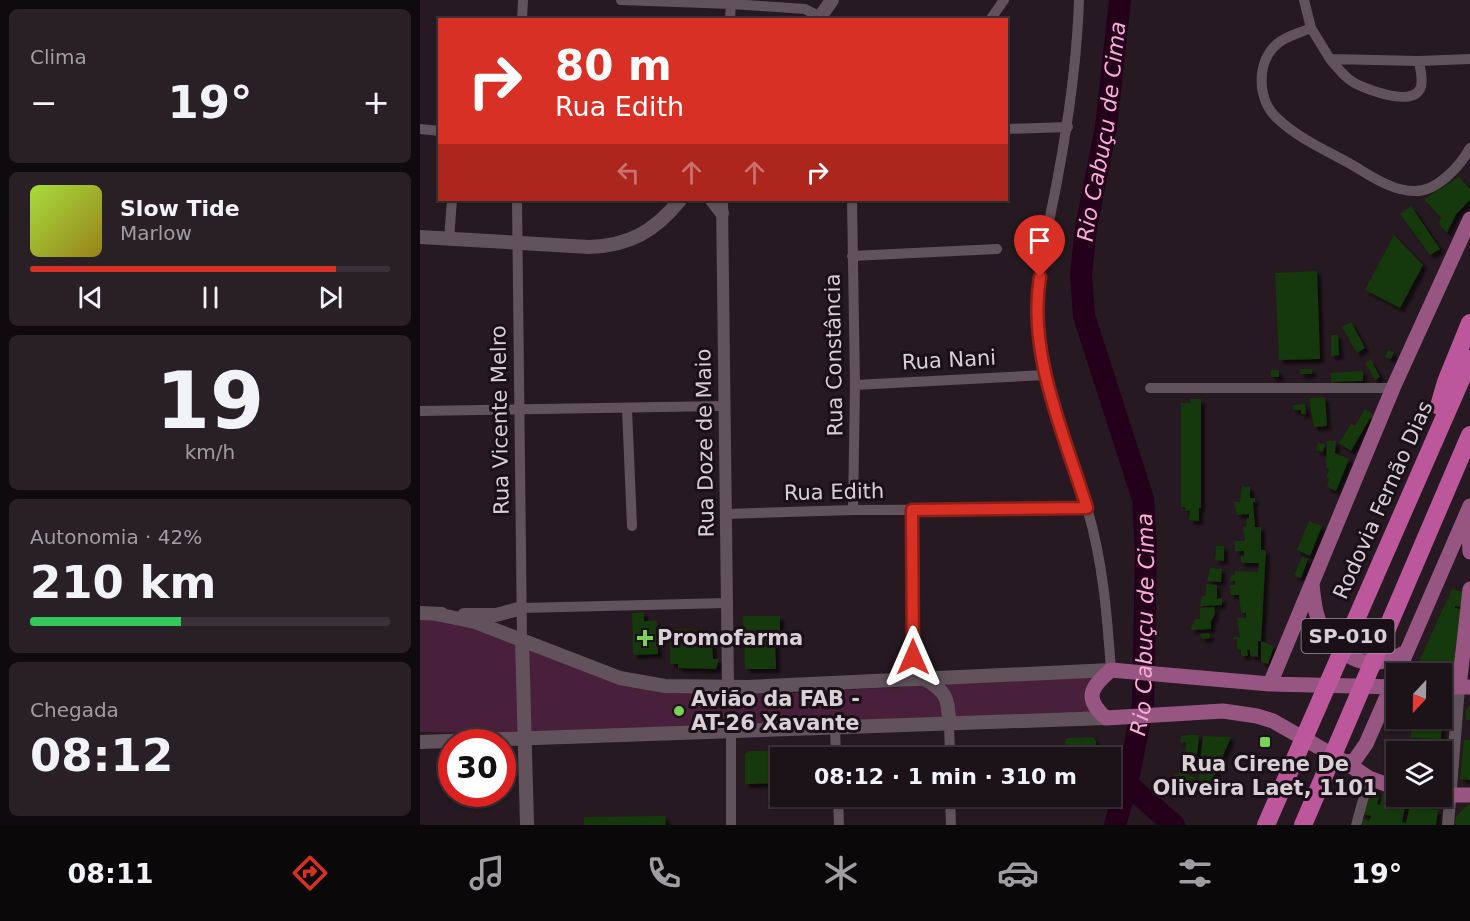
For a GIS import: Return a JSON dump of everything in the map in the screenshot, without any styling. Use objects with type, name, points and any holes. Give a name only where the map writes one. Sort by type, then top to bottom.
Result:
[{"type":"highway","points":[[1433,441],[1439,404],[1470,323]]},
{"type":"highway","name":"Rodovia Fernão Dias","points":[[1266,825],[1470,359]]},
{"type":"highway","name":"SP-010","points":[[1303,825],[1470,435]]},
{"type":"main road","points":[[819,18],[832,0]]},
{"type":"main road","points":[[420,237],[590,247],[612,246],[649,230],[669,214],[679,201]]},
{"type":"main road","points":[[1270,684],[1393,388],[1470,219]]},
{"type":"main road","points":[[1469,508],[1470,552]]},
{"type":"main road","name":"SP-010","points":[[1402,663],[1469,508]]},
{"type":"main road","points":[[1312,581],[1316,614],[1332,641],[1340,649],[1354,659],[1370,663],[1390,661],[1406,652]]},
{"type":"main road","points":[[1464,687],[1470,590]]},
{"type":"main road","points":[[420,613],[496,615],[522,608]]},
{"type":"main road","points":[[436,614],[474,622],[598,670],[643,683],[665,686],[728,687],[1116,670],[1270,684],[1386,681]]},
{"type":"main road","points":[[522,639],[527,825]]},
{"type":"main road","points":[[1111,718],[1093,704],[1092,691],[1097,682],[1116,670]]},
{"type":"main road","points":[[918,678],[943,691],[949,709],[949,723]]},
{"type":"main road","name":"SP-010","points":[[1345,762],[1354,761],[1359,757],[1386,702]]},
{"type":"main road","points":[[420,742],[1111,718],[1223,711],[1273,721],[1369,778],[1386,785]]},
{"type":"main road","points":[[1452,795],[1470,795]]},
{"type":"street","points":[[522,18],[523,0]]},
{"type":"street","points":[[621,0],[731,2],[806,9],[819,18]]},
{"type":"street","points":[[991,18],[1004,0]]},
{"type":"street","points":[[1079,0],[1078,45],[1068,127],[1037,294],[1038,332],[1045,375],[1098,548],[1116,670]]},
{"type":"street","points":[[1304,0],[1311,28],[1330,59],[1348,79],[1358,85],[1391,96],[1413,96],[1422,86],[1419,61]]},
{"type":"street","points":[[730,18],[731,2]]},
{"type":"street","points":[[1311,28],[1278,44],[1266,60],[1261,85],[1269,109],[1277,118],[1310,142],[1388,185],[1413,191],[1436,184],[1457,166],[1470,148]]},
{"type":"street","points":[[1330,59],[1419,61],[1470,59]]},
{"type":"street","points":[[1008,129],[1068,127]]},
{"type":"street","points":[[420,129],[438,131]]},
{"type":"street","points":[[449,239],[452,201]]},
{"type":"street","name":"Rua Vicente Melro","points":[[517,201],[522,639]]},
{"type":"street","name":"Rua Constância","points":[[849,201],[855,385],[854,510]]},
{"type":"street","name":"Rua Doze de Maio","points":[[722,206],[728,687]]},
{"type":"street","points":[[852,256],[996,249]]},
{"type":"street","name":"Rua Nani","points":[[855,385],[1045,375]]},
{"type":"street","points":[[1150,388],[1393,388]]},
{"type":"street","points":[[420,411],[724,406]]},
{"type":"street","points":[[627,409],[632,526]]},
{"type":"street","name":"Rua Edith","points":[[726,514],[854,510],[1087,508]]},
{"type":"street","points":[[912,510],[918,678]]},
{"type":"street","points":[[522,608],[727,603]]},
{"type":"street","points":[[1452,759],[1464,687]]},
{"type":"street","points":[[949,723],[950,747]]},
{"type":"street","points":[[835,728],[836,747]]},
{"type":"street","points":[[731,730],[731,825]]},
{"type":"street","points":[[1356,825],[1369,778]]},
{"type":"street","points":[[838,807],[839,825]]},
{"type":"street","points":[[950,807],[951,825]]},
{"type":"street","points":[[1447,807],[1448,825]]},
{"type":"shaded area","points":[[420,615],[460,623],[654,691],[776,694],[1094,676],[1091,713],[516,732],[516,729],[438,729],[438,732],[420,732]]},
{"type":"building","points":[[1459,177],[1470,189],[1470,200],[1456,214],[1447,233],[1439,224],[1441,218],[1424,199]]},
{"type":"building","points":[[1411,206],[1440,249],[1430,255],[1400,214]]},
{"type":"building","points":[[1394,235],[1423,265],[1400,308],[1365,290]]},
{"type":"building","points":[[1317,271],[1320,359],[1279,360],[1275,273]]},
{"type":"building","points":[[1351,322],[1365,348],[1357,353],[1342,327]]},
{"type":"building","points":[[1331,335],[1338,335],[1339,355],[1331,356]]},
{"type":"building","points":[[1388,350],[1394,352],[1391,359],[1385,357]]},
{"type":"building","points":[[1371,360],[1380,377],[1375,380],[1365,363]]},
{"type":"building","points":[[1300,369],[1312,369],[1312,374],[1300,374]]},
{"type":"building","points":[[1271,370],[1279,370],[1279,377],[1271,377]]},
{"type":"building","points":[[1363,371],[1363,381],[1331,382],[1331,373]]},
{"type":"building","points":[[1325,397],[1327,426],[1314,427],[1309,398]]},
{"type":"building","points":[[1190,399],[1201,399],[1199,521],[1189,520],[1190,511],[1185,511],[1185,507],[1181,507],[1181,403],[1190,403]]},
{"type":"building","points":[[1305,404],[1306,414],[1301,414],[1301,410],[1293,410],[1293,405]]},
{"type":"building","points":[[1365,409],[1374,415],[1351,451],[1339,443],[1351,424],[1355,426]]},
{"type":"building","points":[[1327,441],[1336,441],[1335,453],[1349,459],[1336,491],[1327,487],[1329,479],[1326,478],[1329,469],[1326,468]]},
{"type":"building","points":[[1318,443],[1325,444],[1323,452],[1316,450]]},
{"type":"building","points":[[1242,486],[1250,487],[1250,498],[1255,498],[1253,502],[1255,527],[1261,527],[1261,550],[1266,550],[1258,657],[1250,656],[1250,650],[1247,650],[1248,656],[1241,656],[1241,650],[1237,649],[1237,639],[1233,639],[1240,637],[1237,618],[1246,618],[1246,613],[1241,613],[1239,595],[1230,595],[1230,585],[1235,585],[1235,581],[1230,581],[1231,575],[1235,575],[1235,571],[1258,572],[1259,563],[1241,563],[1244,551],[1235,551],[1235,541],[1245,541],[1243,527],[1246,527],[1247,518],[1249,518],[1249,514],[1237,515],[1234,502],[1240,502]]},
{"type":"building","points":[[1309,521],[1322,526],[1310,556],[1297,550]]},
{"type":"building","points":[[1216,546],[1224,546],[1224,561],[1215,560]]},
{"type":"building","points":[[1302,557],[1308,559],[1301,578],[1294,575]]},
{"type":"building","points":[[1210,568],[1222,569],[1221,582],[1207,581]]},
{"type":"building","points":[[1206,584],[1217,585],[1217,599],[1222,598],[1222,605],[1200,606],[1202,596],[1206,596]]},
{"type":"building","points":[[1452,589],[1463,592],[1462,607],[1455,606],[1455,608],[1462,609],[1456,667],[1452,667],[1452,663],[1418,663]]},
{"type":"building","points":[[1214,607],[1215,614],[1211,621],[1211,629],[1191,630],[1195,619],[1200,619],[1200,608]]},
{"type":"building","name":"Promofarma","points":[[644,612],[644,621],[657,621],[658,654],[633,655],[632,613]]},
{"type":"building","points":[[743,616],[780,616],[780,639],[775,639],[776,669],[745,669]]},
{"type":"building","points":[[675,629],[711,630],[710,642],[713,659],[719,659],[716,669],[678,668],[678,664],[670,664],[670,639],[675,639]]},
{"type":"building","points":[[1209,633],[1210,638],[1202,639],[1200,634]]},
{"type":"building","points":[[1261,641],[1274,646],[1268,664],[1261,662]]},
{"type":"building","points":[[1470,705],[1470,720],[1466,720],[1466,710]]},
{"type":"building","points":[[1411,729],[1441,729],[1441,739],[1411,738]]},
{"type":"building","points":[[1199,735],[1197,756],[1201,756],[1203,736],[1231,737],[1210,786],[1197,781],[1202,769],[1196,766],[1197,757],[1185,757],[1186,742],[1180,742],[1181,736]]},
{"type":"building","points":[[1093,737],[1096,747],[1065,747],[1067,738]]},
{"type":"building","points":[[1464,740],[1470,740],[1470,780],[1460,779]]},
{"type":"building","points":[[749,751],[770,751],[770,783],[745,784],[745,754]]},
{"type":"building","points":[[1179,772],[1197,778],[1194,787],[1173,780],[1175,774],[1178,775]]},
{"type":"building","points":[[1369,788],[1377,791],[1376,796],[1379,797],[1377,804],[1380,805],[1383,793],[1386,794],[1386,807],[1405,807],[1402,822],[1406,823],[1410,807],[1438,810],[1436,825],[1359,825],[1361,818],[1369,821],[1371,816],[1362,814]]},
{"type":"building","points":[[1467,805],[1470,805],[1470,825],[1455,825],[1456,817]]},
{"type":"building","points":[[665,816],[666,825],[584,825],[584,817]]},
{"type":"waterway","name":"Rio Cabuçu de Cima","points":[[1115,825],[1127,784],[1143,705],[1146,552],[1143,499],[1084,316],[1081,274],[1086,228],[1106,127],[1120,0]]},
{"type":"waterway","points":[[1127,784],[1174,825]]},
{"type":"place","name":"Promofarma","points":[[645,638]]},
{"type":"place","name":"Avião da FAB - AT-26 Xavante","points":[[679,711]]},
{"type":"place","name":"Rua Cirene De Oliveira Laet, 1101","points":[[1265,742]]},
{"type":"route","points":[[913,657],[912,510],[1087,508],[1045,375],[1038,332],[1037,294],[1040,277]]}]
